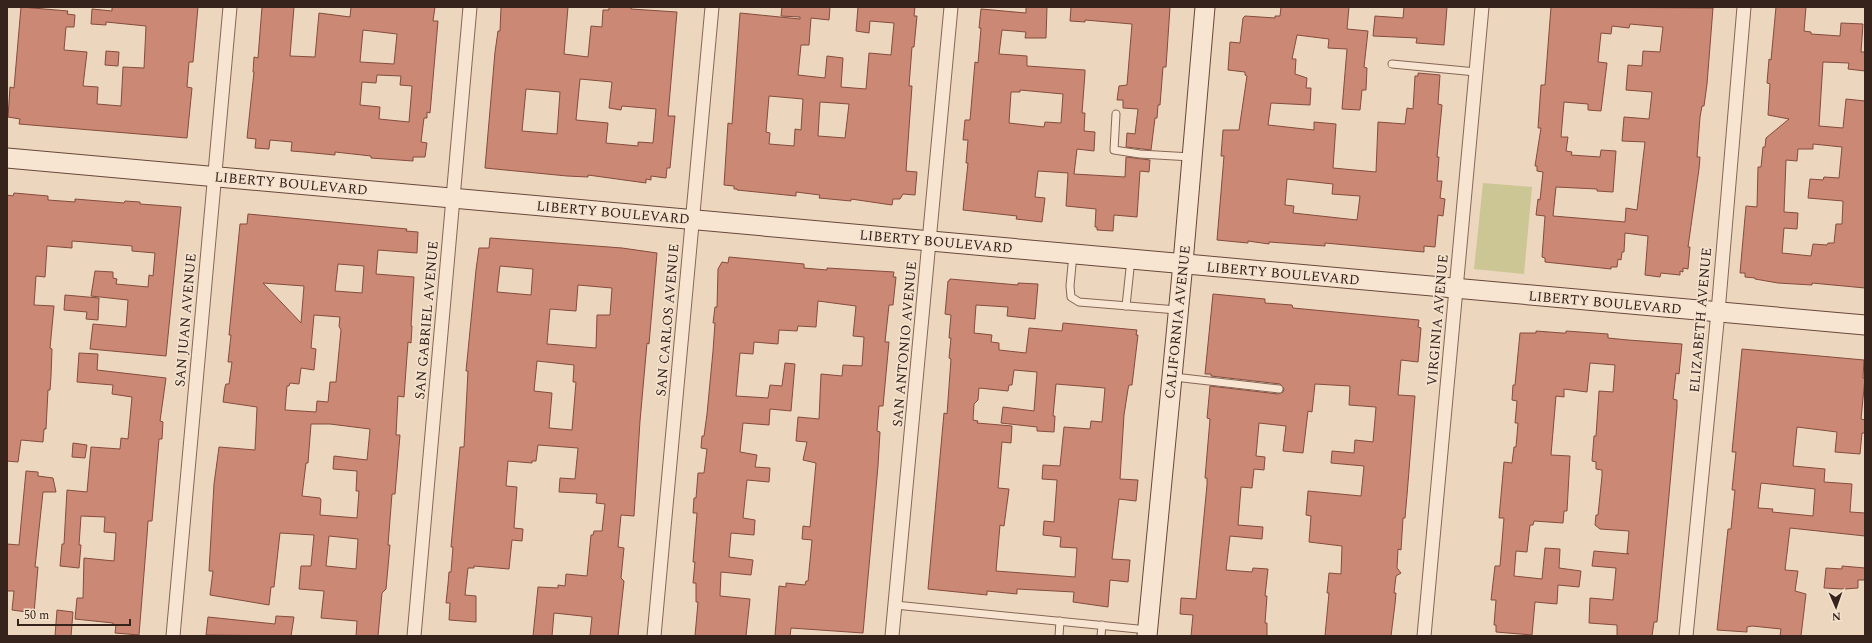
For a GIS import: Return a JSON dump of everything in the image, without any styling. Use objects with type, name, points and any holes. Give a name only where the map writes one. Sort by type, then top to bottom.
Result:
[{"type":"street","name":"SAN JUAN AVENUE","points":[[173,636],[230,7]]},
{"type":"street","name":"SAN GABRIEL AVENUE","points":[[414,636],[470,7]]},
{"type":"street","name":"SAN CARLOS AVENUE","points":[[654,636],[712,7]]},
{"type":"street","name":"SAN ANTONIO AVENUE","points":[[892,636],[951,7]]},
{"type":"street","name":"CALIFORNIA AVENUE","points":[[1148,633],[1206,7]]},
{"type":"street","name":"VIRGINIA AVENUE","points":[[1424,636],[1482,7]]},
{"type":"street","name":"ELIZABETH AVENUE","points":[[1686,636],[1718,312],[1744,7]]},
{"type":"street","name":"LIBERTY BOULEVARD","points":[[7,158],[1865,325]]},
{"type":"lane","points":[[1392,64],[1476,72]]},
{"type":"lane","points":[[1116,114],[1114,150],[1140,154],[1192,157]]},
{"type":"lane","points":[[1073,254],[1070,286],[1071,296],[1079,302],[1178,310]]},
{"type":"lane","points":[[1126,306],[1131,259]]},
{"type":"lane","points":[[1171,377],[1279,389]]},
{"type":"lane","points":[[895,604],[1102,625],[1148,633]]},
{"type":"lane","points":[[1059,636],[1060,621]]},
{"type":"lane","points":[[1101,636],[1102,625]]},
{"type":"shaded area","points":[[1483,183],[1532,187],[1524,274],[1474,269]]},
{"type":"building","points":[[21,7],[68,11],[67,14],[75,15],[74,27],[66,27],[64,50],[87,52],[83,86],[98,87],[97,104],[121,106],[123,67],[144,68],[146,26],[106,22],[106,25],[91,24],[92,9],[112,11],[112,7],[198,7],[193,62],[189,62],[187,87],[192,88],[187,138],[19,124],[20,119],[8,117],[10,87],[14,88]]},
{"type":"building","points":[[262,7],[294,7],[290,56],[315,57],[319,13],[350,17],[351,7],[435,7],[433,21],[438,21],[430,113],[427,112],[427,118],[424,118],[421,142],[427,143],[425,157],[413,157],[413,161],[371,158],[371,156],[335,152],[335,155],[291,151],[292,142],[270,140],[269,149],[255,148],[256,139],[247,138],[254,72],[254,57],[258,58]],"holes":[[[363,30],[397,34],[394,64],[360,62]],[[377,75],[401,76],[400,85],[412,86],[409,122],[379,119],[380,107],[360,105],[362,82],[376,83]]]},
{"type":"building","points":[[501,7],[568,7],[564,54],[588,57],[591,26],[602,27],[603,10],[609,10],[609,7],[631,7],[631,9],[677,12],[668,116],[675,116],[670,168],[667,168],[666,178],[651,176],[651,180],[646,179],[646,183],[588,175],[588,177],[567,176],[485,168],[495,52],[498,31],[500,31]],"holes":[[[580,79],[612,82],[609,108],[621,110],[622,106],[656,109],[653,143],[638,142],[638,146],[606,143],[608,123],[576,120]],[[526,89],[560,92],[557,134],[522,131]]]},
{"type":"building","points":[[782,7],[830,7],[829,20],[811,18],[809,45],[801,45],[798,75],[825,78],[827,56],[843,58],[841,87],[866,89],[869,53],[891,55],[894,23],[870,21],[869,33],[856,31],[858,7],[915,7],[914,16],[917,16],[914,47],[912,47],[909,86],[912,86],[906,171],[917,172],[915,195],[903,194],[900,199],[893,199],[892,205],[851,199],[851,201],[819,198],[820,195],[796,192],[796,196],[737,190],[734,189],[734,186],[724,185],[728,123],[732,124],[740,13],[800,19],[800,17],[781,16]],"holes":[[[769,96],[803,99],[801,130],[795,129],[794,146],[769,144],[770,133],[766,132]],[[820,102],[849,104],[845,138],[818,136]]]},
{"type":"building","points":[[1026,7],[1047,7],[1046,38],[1025,38],[1026,32],[1002,30],[999,54],[1027,56],[1027,66],[1085,70],[1082,113],[1085,113],[1084,131],[1095,132],[1094,151],[1077,149],[1074,174],[1125,177],[1126,157],[1150,160],[1149,172],[1140,171],[1137,217],[1114,215],[1113,231],[1097,230],[1097,227],[1095,227],[1096,209],[1066,206],[1068,173],[1038,171],[1035,197],[1045,198],[1042,222],[1016,219],[1017,216],[963,210],[968,163],[966,163],[968,140],[963,140],[965,120],[970,120],[975,62],[978,63],[981,9],[1026,13]],"holes":[[[1020,90],[1063,94],[1061,123],[1045,122],[1044,127],[1009,123],[1011,92],[1020,92]]]},
{"type":"building","points":[[1071,7],[1170,7],[1166,67],[1163,67],[1160,105],[1158,105],[1157,118],[1155,118],[1151,150],[1126,147],[1127,133],[1135,134],[1138,109],[1123,108],[1123,100],[1117,100],[1119,86],[1127,85],[1132,24],[1085,20],[1085,22],[1070,21]]},
{"type":"building","points":[[1281,7],[1349,7],[1347,29],[1368,31],[1364,67],[1367,68],[1366,90],[1362,90],[1360,110],[1342,109],[1347,49],[1328,48],[1329,39],[1297,35],[1292,59],[1296,59],[1295,74],[1307,78],[1306,88],[1311,88],[1310,105],[1271,103],[1268,125],[1314,130],[1314,122],[1336,124],[1333,168],[1376,172],[1378,122],[1405,124],[1407,108],[1413,109],[1415,76],[1418,76],[1418,73],[1440,75],[1438,104],[1442,105],[1437,157],[1439,157],[1437,181],[1442,181],[1440,198],[1445,199],[1443,216],[1438,215],[1435,247],[1424,246],[1424,252],[1325,243],[1325,246],[1269,242],[1269,244],[1248,241],[1248,243],[1217,240],[1224,156],[1221,156],[1223,130],[1239,130],[1247,76],[1245,75],[1245,72],[1228,70],[1230,42],[1240,43],[1243,18],[1245,16],[1275,18],[1275,16],[1280,16]],"holes":[[[1287,179],[1333,184],[1332,194],[1360,196],[1357,220],[1293,213],[1294,206],[1285,205]]]},
{"type":"building","points":[[1404,7],[1447,7],[1444,45],[1416,43],[1417,38],[1373,36],[1375,16],[1403,18]]},
{"type":"building","points":[[1551,7],[1713,8],[1707,84],[1704,106],[1702,106],[1700,117],[1697,157],[1700,157],[1688,247],[1690,247],[1688,269],[1683,268],[1683,272],[1680,271],[1680,275],[1661,273],[1660,277],[1645,275],[1648,236],[1625,233],[1624,252],[1622,252],[1621,260],[1618,259],[1617,267],[1611,267],[1611,269],[1545,262],[1545,258],[1542,257],[1545,216],[1536,215],[1538,199],[1540,200],[1543,172],[1537,171],[1537,166],[1535,166],[1541,128],[1538,128],[1541,85],[1545,85]],"holes":[[[1630,24],[1663,27],[1660,52],[1643,51],[1642,66],[1628,65],[1626,90],[1652,92],[1649,119],[1624,117],[1622,141],[1645,142],[1637,210],[1626,208],[1625,222],[1553,216],[1556,187],[1597,189],[1597,191],[1613,192],[1616,151],[1601,150],[1600,157],[1571,155],[1572,152],[1566,151],[1568,137],[1561,137],[1564,102],[1588,104],[1588,110],[1601,111],[1607,63],[1598,62],[1601,33],[1611,34],[1612,26],[1629,28]]]},
{"type":"building","points":[[1776,7],[1806,7],[1804,31],[1811,32],[1811,34],[1840,36],[1841,23],[1863,24],[1861,52],[1865,52],[1865,71],[1848,69],[1849,63],[1823,62],[1819,126],[1843,128],[1846,99],[1865,101],[1865,288],[1812,283],[1812,285],[1778,283],[1745,277],[1745,273],[1740,273],[1746,206],[1757,207],[1758,167],[1761,167],[1763,147],[1765,147],[1766,138],[1789,119],[1768,115],[1770,84],[1767,83],[1769,59],[1771,60]],"holes":[[[1813,144],[1842,147],[1839,178],[1824,177],[1823,180],[1810,179],[1808,198],[1843,201],[1842,224],[1836,224],[1834,243],[1828,243],[1827,245],[1813,244],[1811,256],[1782,253],[1784,228],[1797,229],[1798,213],[1784,212],[1786,160],[1797,161],[1798,149],[1813,149]]]},
{"type":"building","points":[[106,51],[119,52],[118,66],[105,65]]},
{"type":"building","points":[[14,193],[48,196],[48,200],[75,202],[75,199],[124,203],[125,201],[140,202],[140,204],[181,207],[166,356],[90,349],[93,324],[126,327],[128,300],[91,296],[95,271],[113,272],[113,278],[117,279],[116,284],[148,287],[149,275],[153,276],[155,253],[132,251],[132,246],[72,241],[72,248],[47,246],[45,277],[36,276],[34,305],[54,306],[50,348],[52,349],[51,376],[50,390],[48,390],[46,429],[44,429],[43,442],[21,440],[18,462],[7,461],[7,195],[13,196]]},
{"type":"building","points":[[248,214],[407,229],[406,231],[418,232],[417,253],[378,250],[376,274],[414,277],[411,343],[408,342],[404,397],[398,396],[396,435],[400,435],[395,494],[392,494],[388,545],[390,545],[386,589],[382,593],[378,636],[356,636],[357,621],[321,618],[324,591],[299,589],[301,566],[311,566],[314,535],[280,533],[274,587],[271,587],[269,605],[210,595],[213,571],[209,571],[214,484],[219,447],[255,450],[257,407],[223,402],[226,384],[229,384],[232,362],[228,362],[231,335],[229,335],[240,224],[247,224]],"holes":[[[338,264],[364,266],[362,293],[335,291]],[[263,283],[304,286],[301,323]],[[314,315],[340,317],[339,326],[341,330],[336,382],[330,382],[328,402],[317,401],[316,412],[285,410],[287,386],[289,386],[290,383],[299,384],[301,368],[314,370],[316,349],[311,348]],[[311,424],[330,424],[370,429],[367,460],[334,456],[333,469],[357,471],[356,491],[359,491],[357,518],[320,515],[320,498],[302,496],[306,463],[308,463]],[[329,536],[358,539],[356,569],[326,566]]]},
{"type":"building","points":[[490,238],[622,248],[657,253],[649,344],[647,343],[640,421],[634,516],[621,515],[618,547],[624,548],[621,578],[624,581],[618,636],[590,636],[592,617],[554,613],[552,636],[533,636],[538,587],[558,588],[558,585],[565,586],[566,574],[587,576],[591,535],[593,535],[594,531],[602,531],[605,504],[596,503],[597,494],[559,492],[560,478],[575,479],[578,448],[538,445],[536,461],[532,461],[532,463],[508,461],[506,486],[517,487],[514,528],[523,529],[522,541],[512,540],[509,569],[474,566],[474,568],[468,568],[465,595],[476,596],[476,622],[449,620],[450,603],[446,603],[449,572],[451,572],[453,547],[451,547],[460,447],[464,447],[468,371],[466,371],[476,270],[479,248],[489,248]],"holes":[[[500,266],[533,269],[531,295],[497,292]],[[578,285],[612,288],[610,315],[597,315],[596,348],[547,344],[550,309],[576,311]],[[537,361],[574,365],[573,382],[576,382],[572,430],[549,428],[552,393],[534,391]]]},
{"type":"building","points":[[729,257],[804,264],[804,268],[894,272],[893,277],[896,277],[893,305],[889,305],[885,342],[889,342],[883,406],[879,406],[877,431],[880,432],[878,466],[863,633],[791,628],[790,636],[775,636],[779,586],[786,587],[786,583],[805,585],[806,581],[808,581],[812,540],[802,539],[803,526],[810,527],[816,463],[803,460],[807,442],[796,441],[798,417],[819,419],[821,374],[842,376],[843,365],[862,366],[864,337],[853,336],[856,306],[818,301],[816,327],[798,326],[797,331],[779,330],[778,344],[754,342],[753,354],[740,353],[736,396],[768,398],[770,385],[782,386],[785,363],[795,364],[791,411],[770,409],[769,425],[743,423],[740,452],[757,455],[755,467],[770,468],[769,482],[747,480],[743,518],[755,520],[754,535],[731,533],[729,557],[753,560],[751,575],[721,572],[720,596],[750,599],[746,636],[695,636],[698,602],[696,602],[696,583],[693,583],[697,513],[693,513],[694,498],[696,498],[698,473],[704,473],[707,449],[701,448],[707,414],[713,351],[715,323],[713,323],[715,307],[717,307],[718,269],[722,262],[728,263]]},
{"type":"building","points":[[950,279],[1018,285],[1018,283],[1038,284],[1035,319],[1007,316],[1008,307],[976,305],[974,333],[992,335],[991,342],[999,343],[999,350],[1026,353],[1029,328],[1062,331],[1063,323],[1137,330],[1136,335],[1138,335],[1132,385],[1129,385],[1124,415],[1120,479],[1138,480],[1136,501],[1119,499],[1112,559],[1130,560],[1128,582],[1110,580],[1108,607],[1073,602],[1074,592],[1017,589],[1017,594],[987,591],[987,595],[928,589],[944,413],[947,414],[951,359],[949,358],[951,338],[949,338],[951,315],[945,314]],"holes":[[[1014,370],[1037,372],[1034,411],[1003,407],[1001,423],[1037,427],[1037,431],[1054,432],[1055,416],[1053,416],[1056,384],[1105,388],[1102,422],[1091,421],[1090,429],[1064,427],[1060,466],[1043,465],[1042,479],[1057,480],[1054,522],[1044,521],[1043,535],[1061,537],[1060,547],[1077,548],[1075,577],[996,571],[1000,525],[1004,526],[1009,489],[998,488],[1002,442],[1011,443],[1012,426],[977,423],[978,421],[973,420],[974,404],[978,400],[979,388],[1008,391],[1009,385],[1012,385]]]},
{"type":"building","points":[[1213,294],[1265,299],[1265,303],[1292,305],[1293,308],[1419,320],[1418,327],[1421,328],[1418,362],[1401,360],[1398,395],[1415,396],[1405,518],[1403,518],[1401,550],[1398,549],[1397,568],[1401,573],[1396,576],[1394,593],[1396,593],[1391,636],[1325,636],[1329,593],[1327,593],[1329,573],[1341,574],[1342,546],[1309,542],[1311,516],[1306,515],[1308,491],[1361,496],[1364,466],[1331,463],[1332,451],[1354,453],[1355,440],[1373,442],[1376,407],[1349,405],[1350,386],[1315,384],[1312,412],[1308,411],[1303,453],[1283,451],[1286,426],[1259,423],[1256,456],[1265,457],[1264,470],[1254,469],[1252,488],[1241,487],[1238,525],[1263,527],[1262,539],[1230,536],[1226,570],[1252,572],[1253,568],[1268,569],[1265,596],[1267,596],[1265,623],[1267,623],[1267,636],[1191,636],[1193,615],[1180,614],[1181,598],[1196,599],[1207,485],[1207,478],[1205,478],[1210,419],[1207,418],[1210,386],[1278,394],[1283,392],[1284,389],[1280,384],[1205,374]]},
{"type":"building","points":[[65,295],[99,298],[98,320],[86,319],[87,312],[64,310]]},
{"type":"building","points":[[1536,331],[1566,333],[1566,331],[1608,334],[1608,338],[1682,344],[1679,374],[1676,373],[1673,399],[1677,400],[1677,407],[1657,622],[1654,622],[1652,636],[1617,636],[1617,625],[1589,623],[1590,598],[1613,600],[1616,568],[1592,566],[1594,551],[1629,554],[1627,553],[1629,531],[1600,529],[1595,525],[1596,515],[1598,515],[1602,476],[1602,470],[1596,469],[1596,462],[1592,461],[1594,436],[1596,436],[1599,391],[1613,392],[1615,365],[1590,363],[1587,392],[1564,389],[1564,397],[1556,396],[1551,455],[1570,456],[1567,511],[1564,511],[1563,523],[1534,521],[1533,525],[1530,525],[1527,552],[1516,551],[1514,576],[1542,579],[1545,548],[1560,549],[1559,568],[1581,571],[1579,587],[1558,585],[1557,604],[1535,602],[1532,635],[1496,632],[1496,625],[1494,625],[1496,600],[1491,600],[1495,566],[1500,566],[1504,518],[1499,518],[1504,462],[1512,463],[1514,447],[1516,447],[1518,423],[1515,423],[1517,401],[1512,400],[1513,385],[1515,385],[1520,333],[1536,333]]},
{"type":"building","points":[[1742,349],[1864,360],[1863,378],[1865,378],[1861,419],[1865,420],[1865,433],[1862,433],[1860,454],[1835,452],[1837,432],[1797,427],[1793,466],[1825,469],[1824,482],[1852,484],[1850,512],[1865,513],[1865,536],[1790,528],[1785,570],[1798,571],[1795,591],[1806,594],[1801,636],[1780,636],[1781,629],[1752,626],[1747,627],[1747,632],[1717,630],[1728,529],[1731,529],[1735,490],[1732,490],[1736,452],[1732,452]],"holes":[[[1761,483],[1815,489],[1813,516],[1772,512],[1773,509],[1758,508]]]},
{"type":"building","points":[[79,353],[98,354],[97,370],[166,378],[160,421],[163,422],[162,439],[159,439],[152,521],[148,521],[139,635],[115,633],[116,625],[113,623],[75,619],[77,598],[83,598],[84,558],[114,561],[116,533],[104,532],[105,517],[81,516],[79,568],[60,566],[62,544],[64,544],[67,490],[87,492],[91,447],[120,449],[121,438],[128,439],[132,397],[112,394],[113,385],[77,382]]},
{"type":"building","points":[[73,443],[87,445],[85,458],[72,457]]},
{"type":"building","points":[[26,471],[38,472],[38,476],[53,478],[56,492],[43,492],[35,567],[38,567],[34,613],[12,610],[14,591],[7,591],[7,544],[19,545]]},
{"type":"building","points":[[1842,566],[1865,568],[1865,580],[1858,580],[1858,588],[1824,588],[1826,568],[1842,569]]},
{"type":"building","points":[[57,610],[73,612],[71,636],[55,636]]},
{"type":"building","points":[[276,616],[294,617],[291,636],[206,635],[208,617],[275,624]]}]
